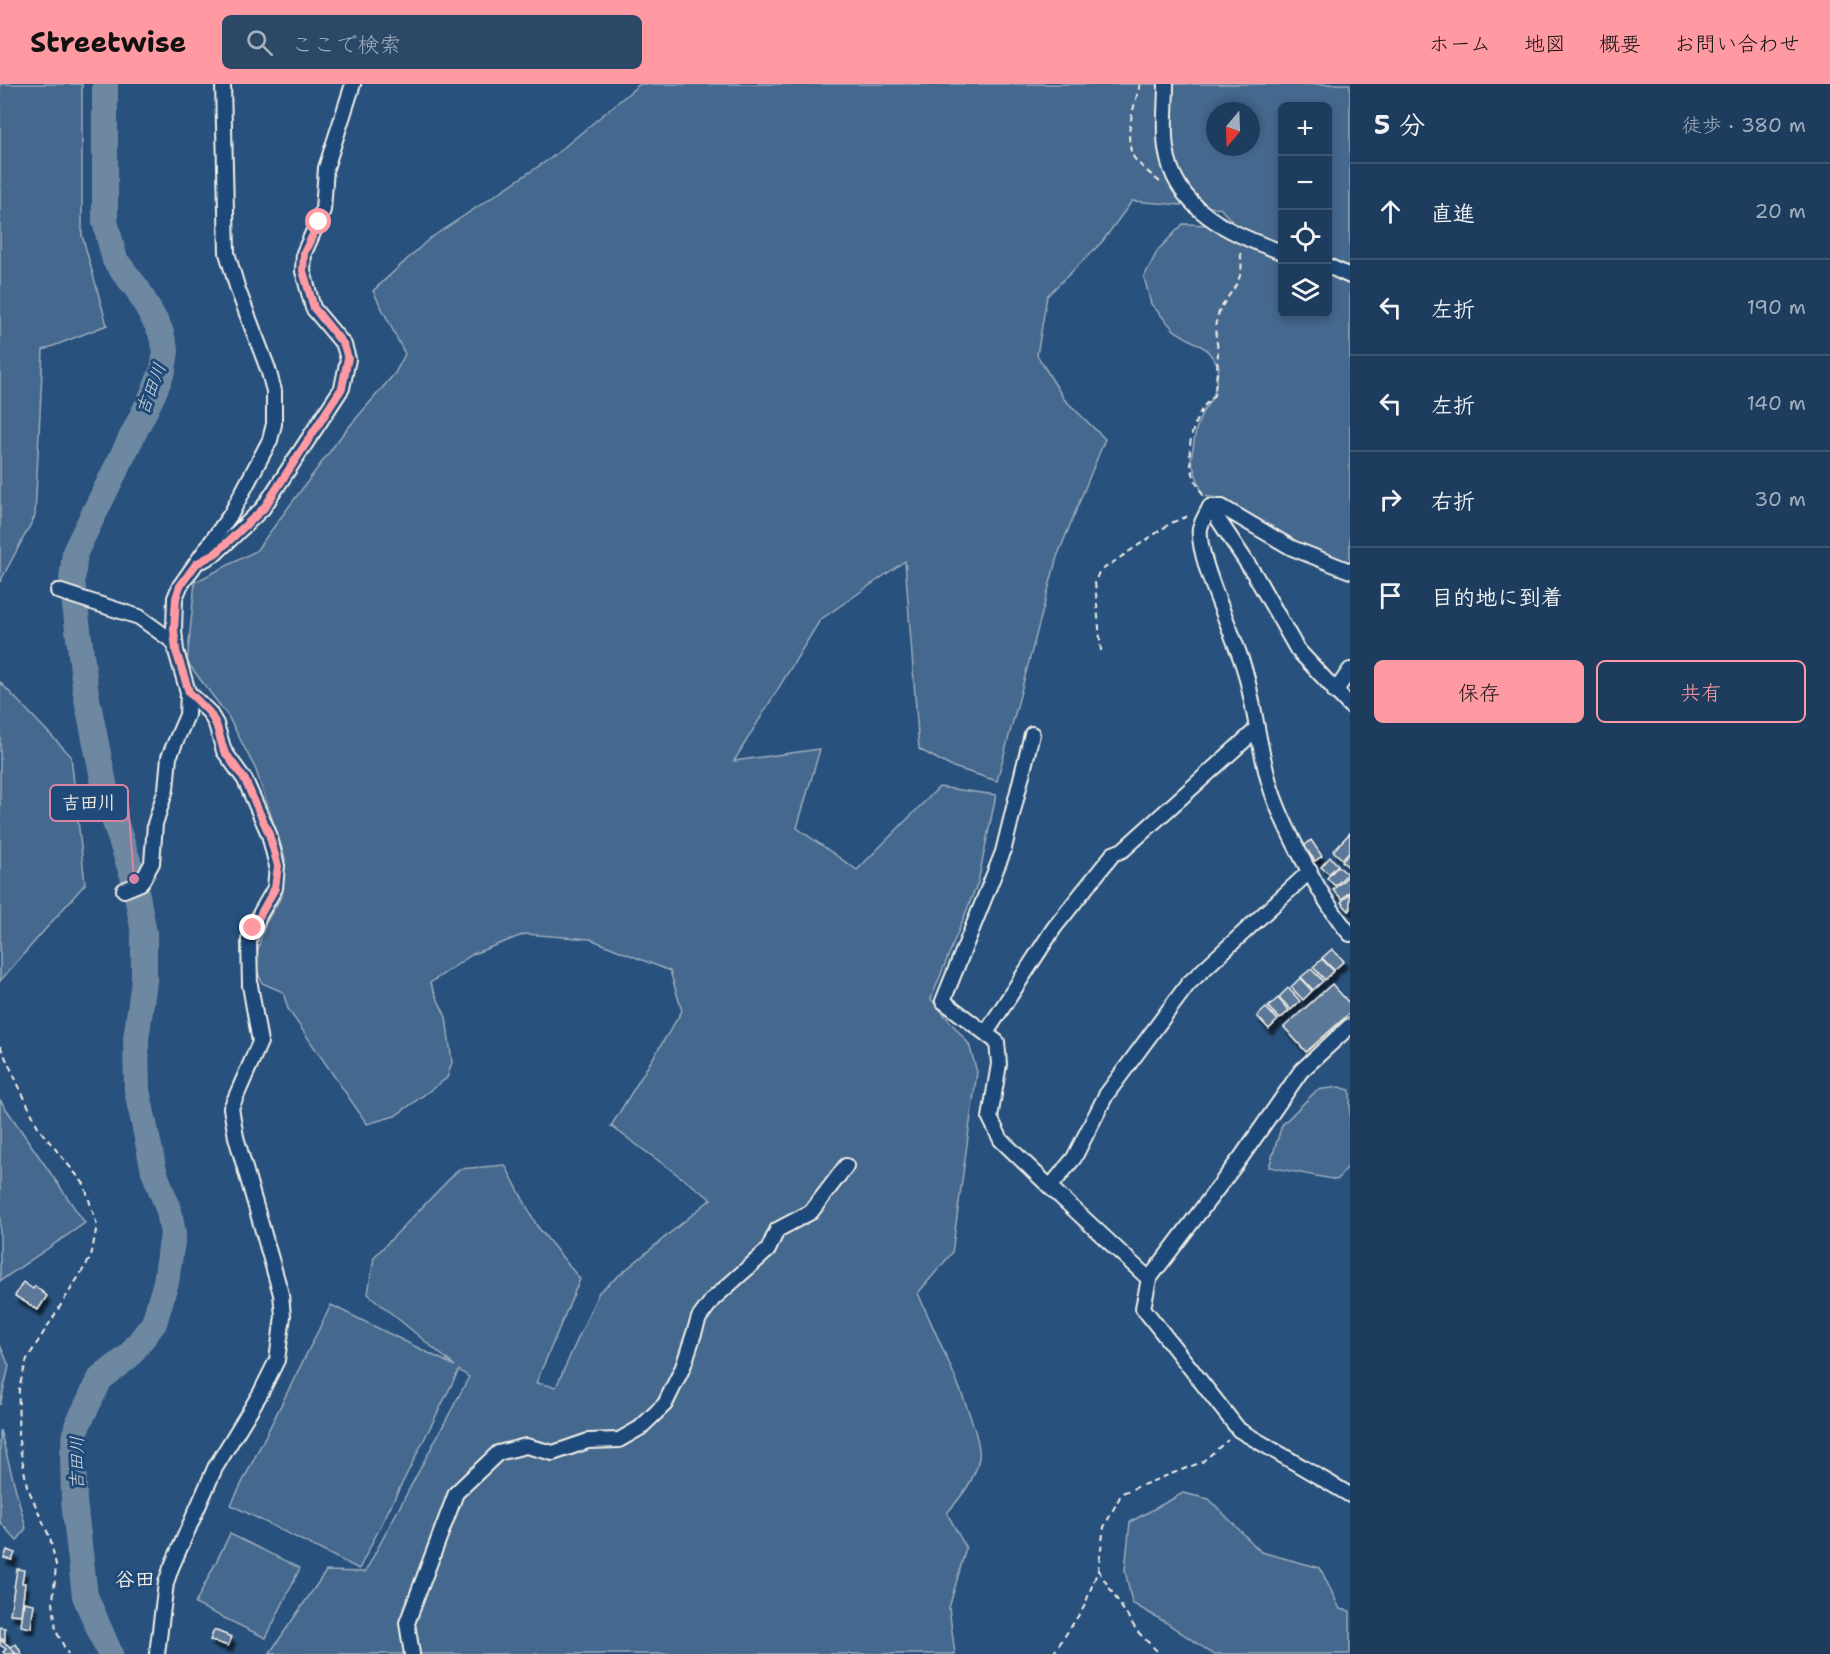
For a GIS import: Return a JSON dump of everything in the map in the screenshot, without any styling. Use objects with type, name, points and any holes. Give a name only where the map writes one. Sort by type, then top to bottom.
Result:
[{"type":"street","points":[[124,890],[141,883],[152,863],[155,824],[166,789],[169,757],[187,715],[189,692],[175,643],[176,598],[180,586],[231,514],[270,440],[274,424],[274,391],[268,369],[238,290],[227,253],[223,84]]},
{"type":"street","points":[[196,564],[216,553],[264,508],[342,388],[348,358],[344,345],[314,308],[303,271],[304,253],[323,210],[326,168],[353,84]]},
{"type":"street","points":[[1166,84],[1166,150],[1171,170],[1180,189],[1205,215],[1233,233],[1278,250]]},
{"type":"street","points":[[1332,269],[1350,276]]},
{"type":"street","points":[[1210,507],[1222,507],[1292,548],[1350,571]]},
{"type":"street","points":[[1210,507],[1256,575],[1297,649],[1350,706]]},
{"type":"street","points":[[1210,507],[1200,526],[1203,556],[1246,674],[1269,784],[1283,819],[1310,871],[1340,922],[1350,934]]},
{"type":"street","points":[[58,591],[140,617],[175,643]]},
{"type":"street","points":[[1335,692],[1350,670]]},
{"type":"street","points":[[157,1654],[166,1583],[171,1568],[215,1468],[272,1369],[281,1344],[283,1322],[281,1294],[236,1137],[231,1108],[260,1042],[250,985],[249,940],[256,921],[275,888],[278,866],[269,834],[245,780],[224,751],[216,724],[209,712],[189,692]]},
{"type":"street","points":[[986,1034],[1054,928],[1113,854],[1123,850],[1257,729]]},
{"type":"street","points":[[1032,734],[1003,852],[943,1001],[997,1042],[1000,1049],[990,1118],[1001,1140],[1149,1280]]},
{"type":"street","points":[[1050,1187],[1074,1158],[1106,1095],[1188,984],[1310,871]]},
{"type":"street","points":[[1350,1026],[1301,1071],[1242,1156],[1149,1280],[1143,1308],[1239,1430],[1350,1495]]},
{"type":"street","points":[[412,1654],[407,1623],[456,1493],[498,1453],[526,1446],[553,1454],[588,1441],[619,1440],[640,1428],[665,1404],[683,1367],[699,1318],[713,1299],[768,1250],[777,1230],[811,1212],[846,1166]]},
{"type":"path","points":[[1140,84],[1132,115],[1130,137],[1132,155],[1170,190]]},
{"type":"path","points":[[1101,651],[1095,582],[1100,572],[1171,523],[1210,507],[1195,482],[1189,458],[1190,435],[1204,405],[1214,395],[1218,354],[1216,322],[1238,283],[1243,267],[1239,246]]},
{"type":"path","points":[[0,1046],[39,1129],[84,1184],[97,1225],[91,1257],[27,1359],[19,1388],[18,1436],[27,1486],[50,1538],[56,1565],[53,1602],[56,1631],[68,1654]]},
{"type":"path","points":[[1053,1654],[1084,1607],[1098,1570],[1104,1527],[1122,1493],[1202,1462],[1239,1430]]},
{"type":"path","points":[[1098,1570],[1137,1631],[1160,1654]]},
{"type":"shaded area","points":[[0,84],[82,84],[82,235],[107,325],[43,350],[35,516],[0,582]]},
{"type":"shaded area","points":[[640,84],[1350,84],[1350,562],[1284,541],[1238,512],[1225,499],[1203,496],[1191,460],[1196,430],[1202,413],[1214,395],[1219,366],[1206,349],[1175,331],[1151,304],[1144,277],[1158,250],[1183,224],[1211,225],[1258,250],[1220,208],[1132,201],[1102,242],[1047,296],[1037,355],[1064,399],[1105,439],[1057,557],[997,781],[950,766],[919,749],[905,561],[820,620],[734,761],[820,749],[797,828],[857,870],[939,787],[996,795],[978,882],[931,999],[969,1044],[977,1072],[952,1253],[918,1293],[965,1403],[978,1445],[979,1458],[971,1481],[947,1513],[966,1548],[949,1608],[955,1654],[269,1654],[326,1571],[365,1572],[469,1377],[459,1370],[359,1569],[231,1505],[331,1305],[455,1366],[368,1294],[374,1257],[459,1169],[505,1165],[537,1226],[580,1279],[536,1383],[556,1387],[599,1292],[711,1199],[611,1126],[682,1011],[670,971],[590,939],[525,934],[473,954],[430,983],[446,1017],[452,1062],[447,1078],[395,1116],[367,1124],[288,1009],[283,992],[262,983],[254,962],[266,922],[282,896],[285,858],[256,770],[228,716],[187,662],[195,582],[256,551],[342,435],[395,373],[405,354],[373,291],[429,239],[551,158]]},
{"type":"shaded area","points":[[0,682],[71,756],[85,884],[0,981]]},
{"type":"shaded area","points":[[1339,1087],[1350,1090],[1350,1164],[1337,1180],[1269,1167],[1282,1125],[1317,1090]]},
{"type":"shaded area","points":[[0,1100],[85,1223],[0,1281]]},
{"type":"shaded area","points":[[0,1345],[9,1366],[0,1405]]},
{"type":"shaded area","points":[[0,1430],[26,1528],[17,1541],[0,1522]]},
{"type":"shaded area","points":[[1183,1493],[1209,1499],[1261,1552],[1320,1568],[1340,1609],[1350,1611],[1350,1654],[1213,1654],[1132,1603],[1125,1570],[1130,1522]]},
{"type":"shaded area","points":[[230,1534],[300,1568],[266,1638],[195,1604]]},
{"type":"building","points":[[1350,833],[1350,851],[1342,859],[1333,851]]},
{"type":"building","points":[[1311,840],[1322,856],[1315,861],[1304,846]]},
{"type":"building","points":[[1350,853],[1350,869],[1342,861]]},
{"type":"building","points":[[1330,857],[1338,865],[1329,874],[1321,867]]},
{"type":"building","points":[[1338,866],[1347,874],[1335,886],[1327,878]]},
{"type":"building","points":[[1348,876],[1350,891],[1342,899],[1333,890]]},
{"type":"building","points":[[1350,893],[1350,910],[1349,911],[1341,902]]},
{"type":"building","points":[[1332,949],[1344,961],[1334,970],[1322,958]]},
{"type":"building","points":[[1322,959],[1334,971],[1325,980],[1313,967]]},
{"type":"building","points":[[1311,969],[1323,981],[1313,990],[1301,977]]},
{"type":"building","points":[[1300,978],[1312,991],[1303,1000],[1291,987]]},
{"type":"building","points":[[1332,984],[1350,1004],[1350,1013],[1306,1052],[1284,1027]]},
{"type":"building","points":[[1288,988],[1300,1001],[1291,1010],[1279,997]]},
{"type":"building","points":[[1278,998],[1289,1011],[1280,1019],[1268,1007]]},
{"type":"building","points":[[1266,1008],[1278,1020],[1269,1029],[1257,1016]]},
{"type":"building","points":[[23,1282],[33,1289],[35,1286],[47,1296],[38,1310],[15,1296]]},
{"type":"building","points":[[7,1550],[15,1553],[12,1560],[4,1558]]},
{"type":"building","points":[[17,1569],[24,1570],[22,1583],[25,1583],[21,1615],[10,1614]]},
{"type":"building","points":[[24,1602],[34,1604],[31,1628],[21,1626]]},
{"type":"building","points":[[0,1627],[5,1628],[5,1641],[0,1638]]},
{"type":"building","points":[[214,1630],[232,1637],[228,1646],[210,1640]]},
{"type":"building","points":[[0,1640],[16,1654],[5,1654],[3,1652],[6,1649],[0,1645]]},
{"type":"building","points":[[16,1644],[22,1654],[16,1654],[10,1647]]},
{"type":"waterway","name":"吉田川","points":[[105,84],[105,221],[115,260],[138,290],[160,330],[166,351],[163,370],[153,394],[75,552],[72,581],[86,694],[107,798],[134,879],[144,933],[144,981],[136,1039],[137,1090],[154,1171],[169,1211],[173,1234],[166,1282],[154,1323],[129,1356],[100,1379],[77,1426],[73,1453],[74,1501],[85,1596],[110,1654]]},
{"type":"place","name":"吉田川","points":[[134,879]]},
{"type":"district","name":"谷田","points":[[135,1579]]},
{"type":"route","points":[[253,928],[275,888],[278,866],[269,834],[245,780],[224,751],[216,724],[209,712],[189,692],[176,651],[174,615],[180,586],[196,564],[216,553],[264,508],[342,388],[348,358],[344,345],[314,308],[303,271],[304,253],[319,222]]}]
